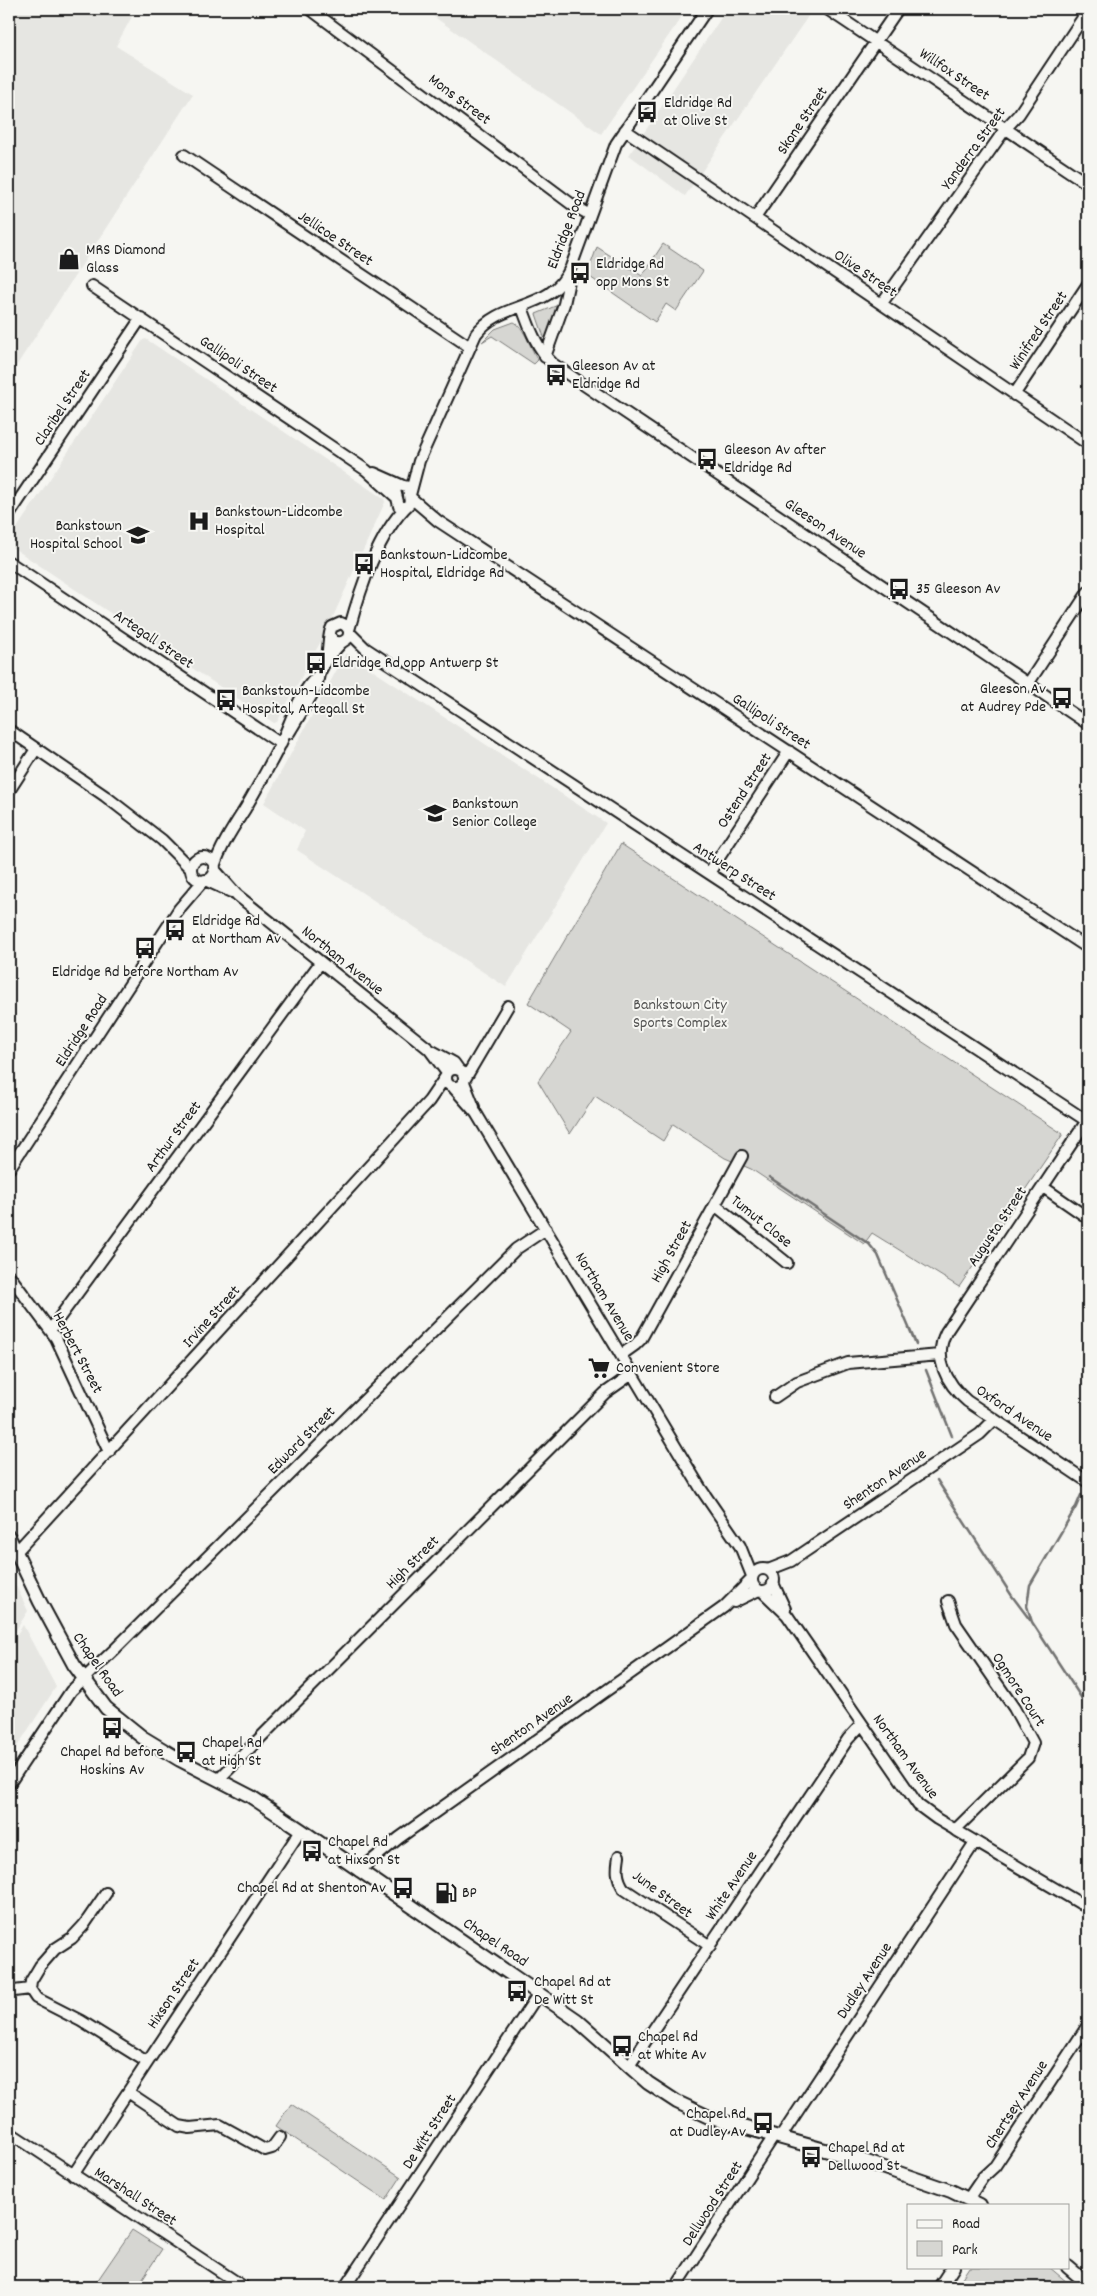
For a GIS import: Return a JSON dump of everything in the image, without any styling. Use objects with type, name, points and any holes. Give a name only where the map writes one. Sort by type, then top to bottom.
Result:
[{"type":"main road","name":"Chapel Road","points":[[9,1537],[58,1637],[83,1679],[106,1708],[134,1732],[170,1755],[250,1796],[360,1870],[577,2020],[657,2089],[688,2108],[723,2122],[858,2159],[968,2198],[978,2204]]},
{"type":"main road","points":[[940,2287],[952,2268]]},
{"type":"main road","points":[[1070,2268],[1088,2284]]},
{"type":"street","name":"Mons Street","points":[[310,9],[558,194],[590,215]]},
{"type":"street","name":"Eldridge Road","points":[[349,631],[357,598],[386,535],[408,501],[419,460],[476,334],[489,321],[545,298],[562,284],[572,267],[614,148],[708,9]]},
{"type":"street","name":"Willfox Street","points":[[827,9],[1088,184]]},
{"type":"street","name":"Skone Street","points":[[755,218],[898,9]]},
{"type":"street","name":"Yanderra Street","points":[[882,303],[1006,128],[1019,114],[1088,10]]},
{"type":"street","name":"Olive Street","points":[[625,130],[1088,444]]},
{"type":"street","name":"Jellicoe Street","points":[[184,155],[470,347]]},
{"type":"street","points":[[545,357],[564,304],[572,267]]},
{"type":"street","name":"Winifred Street","points":[[1014,395],[1088,284]]},
{"type":"street","name":"Gallipoli Street","points":[[92,286],[366,470],[395,497],[399,506],[408,501],[1088,948]]},
{"type":"street","name":"Gleeson Avenue","points":[[522,307],[535,340],[545,357],[553,364],[1088,724]]},
{"type":"street","name":"Claribel Street","points":[[9,516],[141,318]]},
{"type":"street","name":"Eldridge Road","points":[[386,535],[395,497],[395,488],[402,485],[419,460]]},
{"type":"street","name":"Gallipoli Street","points":[[366,470],[402,485]]},
{"type":"street","points":[[402,485],[408,487],[408,501]]},
{"type":"street","name":"Artegall Street","points":[[9,562],[280,744]]},
{"type":"street","points":[[1028,684],[1088,592]]},
{"type":"street","name":"Eldridge Road","points":[[338,623],[357,598]]},
{"type":"street","points":[[9,730],[106,796],[162,840],[197,879],[204,880],[212,876],[226,838],[246,807],[280,744],[291,715],[308,684],[319,674],[326,660],[348,638],[349,631],[344,625],[338,623],[331,628],[326,660]]},
{"type":"street","name":"Antwerp Street","points":[[349,631],[365,648],[1088,1120]]},
{"type":"street","points":[[330,636],[334,641],[343,642]]},
{"type":"street","name":"Antwerp Street","points":[[343,642],[365,648]]},
{"type":"street","points":[[9,791],[36,749]]},
{"type":"street","name":"Ostend Street","points":[[709,873],[789,751]]},
{"type":"street","points":[[192,872],[193,863],[226,838]]},
{"type":"street","points":[[162,840],[200,858],[210,860],[214,868]]},
{"type":"street","name":"Northam Avenue","points":[[214,868],[237,895],[320,963],[428,1049],[454,1063],[462,1075],[476,1113],[701,1489],[740,1546],[752,1578]]},
{"type":"street","name":"Eldridge Road","points":[[179,909],[192,872]]},
{"type":"street","name":"Eldridge Road","points":[[9,1169],[179,909],[204,880]]},
{"type":"street","name":"Northam Avenue","points":[[204,880],[237,895]]},
{"type":"street","name":"Arthur Street","points":[[51,1329],[320,963]]},
{"type":"street","points":[[462,1075],[452,1069],[447,1075],[446,1082],[452,1087],[458,1087],[462,1075],[478,1054],[508,1006]]},
{"type":"street","name":"Northam Avenue","points":[[428,1049],[447,1075]]},
{"type":"street","name":"Irvine Street","points":[[16,1552],[429,1101],[447,1075]]},
{"type":"street","name":"Northam Avenue","points":[[452,1087],[476,1113]]},
{"type":"street","name":"Irvine Street","points":[[429,1101],[452,1087]]},
{"type":"street","name":"Augusta Street","points":[[940,1355],[946,1332],[1088,1120]]},
{"type":"street","name":"High Street","points":[[621,1355],[641,1339],[742,1156]]},
{"type":"street","points":[[1043,1187],[1088,1218]]},
{"type":"street","name":"Tumut Close","points":[[715,1205],[787,1263]]},
{"type":"street","name":"Edward Street","points":[[9,1784],[68,1695],[83,1679],[115,1650],[516,1249],[546,1229]]},
{"type":"street","name":"Herbert Street","points":[[9,1275],[51,1329],[79,1384],[109,1452]]},
{"type":"street","points":[[775,1397],[797,1382],[848,1363],[940,1355]]},
{"type":"street","name":"Oxford Avenue","points":[[940,1355],[944,1371],[957,1391],[967,1401],[1088,1482]]},
{"type":"street","name":"High Street","points":[[219,1779],[605,1393],[632,1374]]},
{"type":"street","name":"Shenton Avenue","points":[[767,1569],[791,1561],[980,1434],[994,1420]]},
{"type":"street","name":"Northam Avenue","points":[[740,1546],[767,1569]]},
{"type":"street","name":"Shenton Avenue","points":[[774,1583],[791,1561]]},
{"type":"street","points":[[759,1569],[767,1569],[773,1576],[774,1583],[770,1588],[760,1590],[753,1584],[752,1578],[759,1569]]},
{"type":"street","name":"Shenton Avenue","points":[[724,1607],[752,1578]]},
{"type":"street","name":"Northam Avenue","points":[[774,1583],[787,1615],[918,1805],[955,1830],[1088,1908]]},
{"type":"street","name":"Northam Avenue","points":[[760,1590],[787,1615]]},
{"type":"street","name":"Shenton Avenue","points":[[360,1870],[399,1838],[724,1607],[760,1590]]},
{"type":"street","name":"Ogmore Court","points":[[948,1602],[956,1624],[1014,1708],[1033,1743],[1028,1758],[955,1830]]},
{"type":"street","name":"White Avenue","points":[[629,2066],[848,1739],[862,1724]]},
{"type":"street","name":"Hixson Street","points":[[73,2175],[301,1830]]},
{"type":"street","name":"Dudley Avenue","points":[[777,2137],[975,1842]]},
{"type":"street","name":"June Street","points":[[620,1856],[617,1871],[618,1881],[624,1889],[710,1946]]},
{"type":"street","points":[[106,1893],[84,1925],[40,1966],[31,1981],[30,1989],[36,1998],[81,2020],[147,2062]]},
{"type":"street","points":[[14,1991],[30,1989]]},
{"type":"street","name":"De Witt Street","points":[[346,2287],[539,1993]]},
{"type":"street","name":"Chertsey Avenue","points":[[968,2198],[982,2177],[995,2166],[1088,2025]]},
{"type":"street","points":[[128,2092],[184,2127],[220,2125],[265,2150],[272,2148],[280,2137]]},
{"type":"street","name":"Marshall Street","points":[[9,2132],[244,2287]]},
{"type":"street","name":"Dellwood Street","points":[[676,2287],[777,2137]]},
{"type":"shaded area","points":[[9,9],[136,9],[116,46],[193,94],[9,377]]},
{"type":"shaded area","points":[[423,9],[687,9],[601,134]]},
{"type":"shaded area","points":[[727,9],[813,9],[685,196],[629,155]]},
{"type":"shaded area","name":"Bankstown-Lidcombe Hospital","points":[[146,339],[384,499],[385,502],[327,630],[277,722],[274,723],[9,545],[9,540],[143,340]]},
{"type":"shaded area","name":"Bankstown Senior College","points":[[346,653],[606,823],[506,987],[297,850],[305,831],[264,803]]},
{"type":"shaded area","points":[[9,1571],[28,1611],[9,1641]]},
{"type":"shaded area","points":[[23,1625],[56,1687],[9,1759],[9,1646]]},
{"type":"green space","points":[[663,244],[703,271],[676,311],[666,304],[655,322],[587,275],[597,247],[642,276]]},
{"type":"green space","points":[[558,305],[547,339],[545,340],[536,314]]},
{"type":"green space","points":[[514,322],[521,328],[538,360],[534,364],[492,336],[482,342],[495,329]]},
{"type":"green space","name":"Bankstown City Sports Complex","points":[[621,844],[1063,1134],[959,1287],[872,1233],[864,1244],[751,1169],[725,1158],[673,1124],[663,1141],[595,1096],[570,1134],[538,1081],[571,1032],[528,1003]]},
{"type":"green space","points":[[291,2104],[401,2177],[386,2200],[276,2126]]},
{"type":"green space","points":[[132,2230],[162,2249],[137,2287],[93,2287]]},
{"type":"green space","points":[[968,2268],[1050,2268],[1073,2287],[956,2287]]},
{"type":"waterway","points":[[769,1177],[869,1244],[878,1255],[916,1344]]},
{"type":"waterway","points":[[926,1370],[952,1436]]},
{"type":"waterway","points":[[937,1480],[1012,1596],[1030,1620]]},
{"type":"waterway","points":[[1081,1495],[1076,1507],[1030,1585],[1027,1606],[1032,1622],[1088,1708]]},
{"type":"place","name":"Eldridge Rd at Olive St","points":[[647,112]]},
{"type":"place","name":"MRS Diamond Glass","points":[[69,259]]},
{"type":"place","name":"Eldridge Rd opp Mons St","points":[[580,273]]},
{"type":"place","name":"Gleeson Av at Eldridge Rd","points":[[556,375]]},
{"type":"place","name":"Gleeson Av after Eldridge Rd","points":[[707,459]]},
{"type":"place","name":"Bankstown-Lidcombe Hospital","points":[[199,521]]},
{"type":"place","name":"Bankstown Hospital School","points":[[138,535]]},
{"type":"place","name":"Bankstown-Lidcombe Hospital, Eldridge Rd","points":[[364,564]]},
{"type":"place","name":"35 Gleeson Av","points":[[899,589]]},
{"type":"place","name":"Eldridge Rd opp Antwerp St","points":[[316,663]]},
{"type":"place","name":"Gleeson Av at Audrey Pde","points":[[1062,698]]},
{"type":"place","name":"Bankstown-Lidcombe Hospital, Artegall St","points":[[226,700]]},
{"type":"place","name":"Bankstown Senior College","points":[[435,813]]},
{"type":"place","name":"Eldridge Rd at Northam Av","points":[[175,930]]},
{"type":"place","name":"Eldridge Rd before Northam Av","points":[[145,948]]},
{"type":"place","name":"Convenient Store","points":[[599,1368]]},
{"type":"place","name":"Chapel Rd before Hoskins Av","points":[[112,1728]]},
{"type":"place","name":"Chapel Rd at High St","points":[[186,1752]]},
{"type":"place","name":"Chapel Rd at Hixson St","points":[[312,1851]]},
{"type":"place","name":"Chapel Rd at Shenton Av","points":[[403,1888]]},
{"type":"place","name":"BP","points":[[446,1893]]},
{"type":"place","name":"Chapel Rd at De Witt St","points":[[517,1991]]},
{"type":"place","name":"Chapel Rd at White Av","points":[[622,2046]]},
{"type":"place","name":"Chapel Rd at Dudley Av","points":[[763,2123]]},
{"type":"place","name":"Chapel Rd at Dellwood St","points":[[811,2157]]}]
